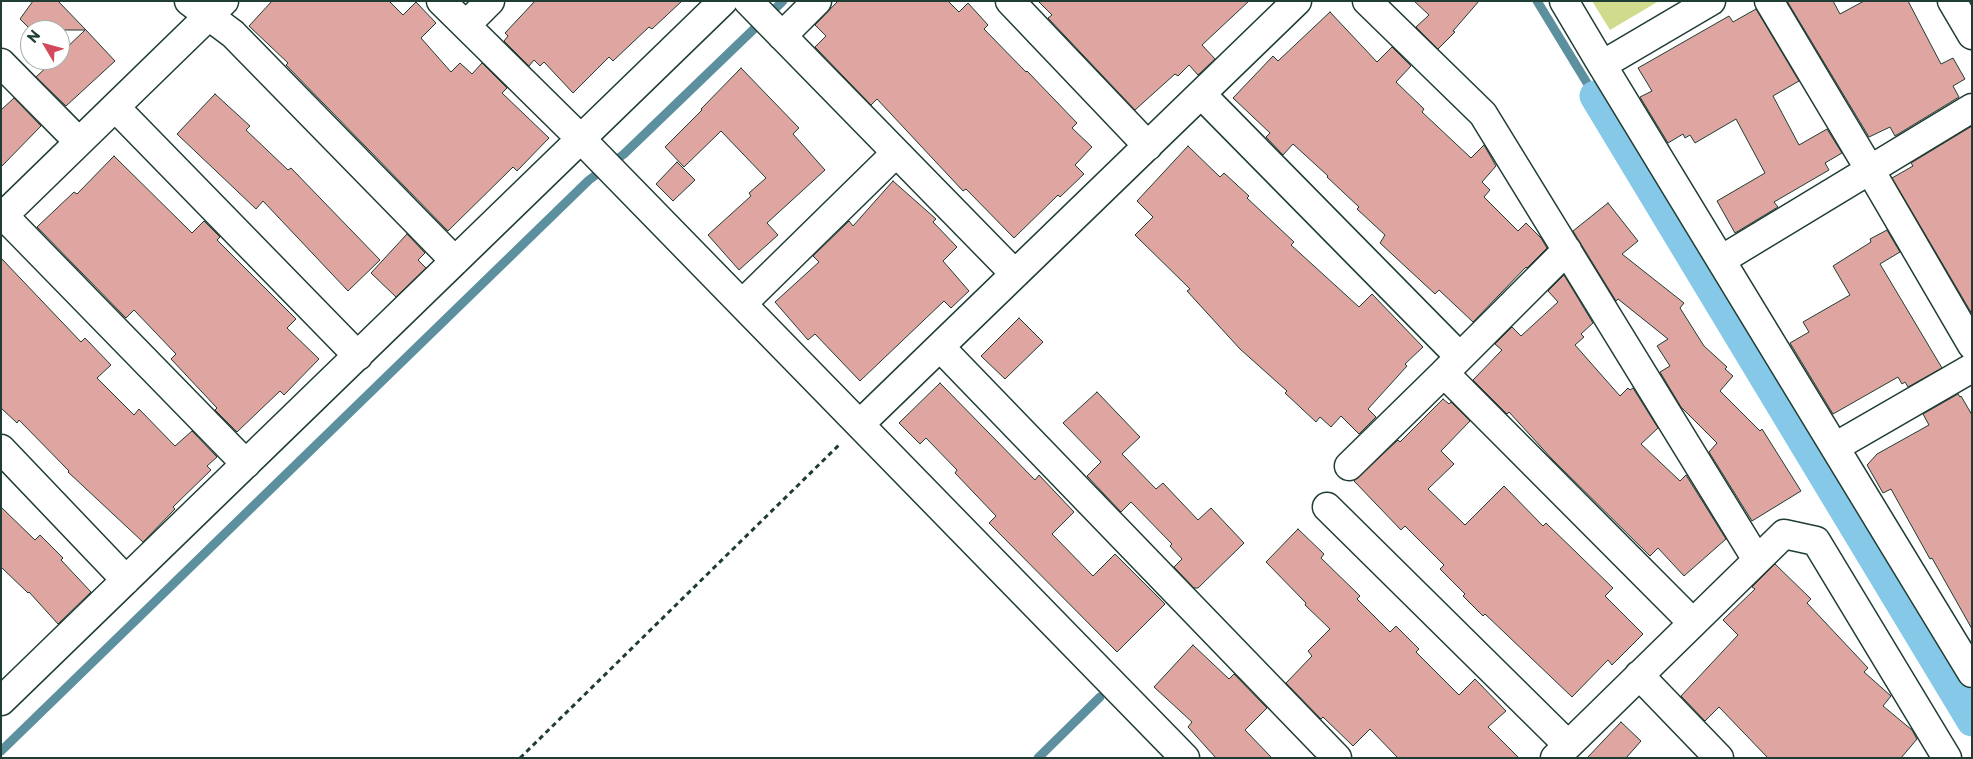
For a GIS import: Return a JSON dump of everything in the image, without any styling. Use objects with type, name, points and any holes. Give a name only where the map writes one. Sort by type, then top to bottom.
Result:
[{"type":"street","points":[[442,1],[584,142],[1185,758]]},
{"type":"street","points":[[466,25],[490,1]]},
{"type":"street","points":[[1,701],[455,261],[584,142],[723,1]]},
{"type":"street","points":[[748,1],[1015,274]]},
{"type":"street","points":[[777,32],[817,1]]},
{"type":"street","points":[[1010,1],[1148,146]]},
{"type":"street","points":[[1367,1],[1484,114],[1757,560]]},
{"type":"street","points":[[1564,1],[1835,447],[1961,633],[1972,673]]},
{"type":"street","points":[[1602,65],[1711,1]]},
{"type":"street","points":[[1769,1],[1972,346]]},
{"type":"street","points":[[1952,1],[1972,35]]},
{"type":"street","points":[[246,464],[2,217],[115,107],[207,6],[455,261]]},
{"type":"street","points":[[860,424],[1201,94],[1282,6]]},
{"type":"street","points":[[1,63],[79,142]]},
{"type":"street","points":[[1201,94],[1693,623]]},
{"type":"street","points":[[115,107],[358,356]]},
{"type":"street","points":[[1721,260],[1972,108]]},
{"type":"street","points":[[742,304],[896,153]]},
{"type":"street","points":[[1350,466],[1567,250]]},
{"type":"street","points":[[940,347],[1337,758]]},
{"type":"street","points":[[1835,447],[1972,368]]},
{"type":"street","points":[[1,449],[126,580]]},
{"type":"street","points":[[1327,507],[1561,752],[1784,534],[1816,541],[1947,758]]},
{"type":"street","points":[[1639,675],[1719,758]]},
{"type":"path","points":[[520,758],[860,424]]},
{"type":"green space","points":[[1592,1],[1659,1],[1610,30]]},
{"type":"building","points":[[33,1],[58,1],[115,61],[66,106],[36,77],[43,70],[70,70],[70,44],[85,30],[70,30],[70,20],[20,19]]},
{"type":"building","points":[[272,1],[389,1],[403,15],[416,2],[436,23],[421,38],[451,72],[460,63],[472,74],[482,63],[507,88],[502,93],[549,138],[517,171],[513,167],[448,231],[286,65],[288,63],[249,26]]},
{"type":"building","points":[[535,1],[682,1],[652,29],[649,27],[613,61],[609,57],[573,93],[544,62],[540,66],[534,60],[529,66],[504,41],[508,36],[505,33]]},
{"type":"building","points":[[838,1],[948,1],[959,12],[968,3],[988,25],[984,29],[1077,123],[1072,128],[1092,147],[1075,165],[1084,174],[1060,197],[1058,195],[1014,238],[966,189],[963,191],[877,99],[871,105],[815,47],[826,36],[815,25]]},
{"type":"building","points":[[1038,1],[1249,1],[1202,45],[1215,59],[1198,75],[1189,65],[1178,76],[1175,74],[1135,110],[1048,18],[1052,15]]},
{"type":"building","points":[[1414,1],[1479,1],[1453,31],[1455,32],[1438,49],[1416,27],[1429,15]]},
{"type":"building","points":[[1787,1],[1833,1],[1840,14],[1864,1],[1908,1],[1941,64],[1953,58],[1965,79],[1953,86],[1959,97],[1895,136],[1890,127],[1869,137]]},
{"type":"building","points":[[1756,9],[1799,81],[1773,96],[1799,145],[1827,129],[1842,153],[1825,163],[1829,170],[1774,202],[1778,207],[1735,233],[1717,201],[1765,173],[1736,119],[1695,143],[1690,135],[1685,138],[1683,134],[1668,143],[1640,97],[1652,91],[1638,68],[1729,16],[1733,22]]},
{"type":"building","points":[[1330,12],[1377,62],[1392,47],[1411,66],[1396,82],[1424,109],[1422,112],[1471,158],[1484,145],[1496,166],[1482,182],[1490,190],[1484,197],[1518,231],[1526,223],[1541,238],[1547,248],[1473,322],[1439,290],[1435,294],[1380,243],[1385,235],[1357,209],[1359,207],[1328,176],[1293,144],[1283,155],[1266,137],[1270,133],[1233,98],[1273,56],[1278,61]]},
{"type":"building","points":[[741,68],[799,128],[793,134],[825,170],[767,223],[778,235],[739,270],[708,235],[751,196],[749,193],[766,178],[721,131],[684,167],[665,147]]},
{"type":"building","points":[[215,94],[250,126],[246,130],[288,170],[291,168],[380,260],[348,291],[263,201],[256,209],[177,134]]},
{"type":"building","points":[[14,98],[41,126],[1,167],[1,110]]},
{"type":"building","points":[[1972,126],[1972,314],[1892,178],[1913,166],[1911,163]]},
{"type":"building","points":[[1188,146],[1220,177],[1224,173],[1249,196],[1247,198],[1294,242],[1291,245],[1359,307],[1372,294],[1423,347],[1405,364],[1407,366],[1368,409],[1376,417],[1359,434],[1341,416],[1331,427],[1320,417],[1316,422],[1285,393],[1287,391],[1240,349],[1187,291],[1190,289],[1135,235],[1153,217],[1137,201]]},
{"type":"building","points":[[114,156],[192,233],[204,221],[220,237],[217,240],[296,319],[287,328],[319,359],[284,395],[280,391],[237,432],[215,410],[217,408],[171,359],[176,354],[134,310],[126,318],[37,227],[74,192],[77,194]]},
{"type":"building","points":[[677,162],[695,180],[673,201],[656,184]]},
{"type":"building","points":[[893,181],[936,219],[933,222],[957,247],[943,261],[969,291],[951,308],[944,301],[860,381],[815,334],[808,340],[775,302],[819,262],[813,256],[849,221],[853,226]]},
{"type":"building","points":[[1608,203],[1638,241],[1622,254],[1684,303],[1680,308],[1704,346],[1727,367],[1725,369],[1733,376],[1720,391],[1760,431],[1762,429],[1801,491],[1752,521],[1709,452],[1717,443],[1681,407],[1660,372],[1670,366],[1657,346],[1668,339],[1618,299],[1616,301],[1573,231]]},
{"type":"building","points":[[1887,230],[1900,252],[1880,264],[1942,368],[1908,387],[1905,382],[1902,384],[1898,377],[1833,414],[1790,343],[1809,332],[1803,322],[1850,295],[1833,266],[1871,242],[1870,239]]},
{"type":"building","points":[[407,234],[425,253],[418,260],[426,268],[396,297],[371,273]]},
{"type":"building","points":[[1,258],[81,342],[85,338],[111,365],[97,378],[134,415],[139,409],[175,446],[192,431],[217,457],[207,466],[211,470],[173,507],[175,509],[143,542],[68,472],[19,420],[17,423],[1,408]]},
{"type":"building","points":[[1564,275],[1593,323],[1581,334],[1584,337],[1575,345],[1620,396],[1628,388],[1630,390],[1633,388],[1658,428],[1641,444],[1680,481],[1686,475],[1726,539],[1684,576],[1658,548],[1650,556],[1552,459],[1509,412],[1507,414],[1473,380],[1502,350],[1495,344],[1512,327],[1521,336],[1558,302],[1548,291]]},
{"type":"building","points":[[1019,318],[1043,342],[1005,379],[981,356]]},
{"type":"building","points":[[940,383],[1035,480],[1039,475],[1074,512],[1052,534],[1093,576],[1115,554],[1165,604],[1117,652],[989,523],[996,516],[955,473],[957,470],[926,438],[920,444],[899,423]]},
{"type":"building","points":[[1097,392],[1140,437],[1122,454],[1156,489],[1163,483],[1198,520],[1211,508],[1244,543],[1198,588],[1194,588],[1174,567],[1182,559],[1170,546],[1172,544],[1131,502],[1121,512],[1087,476],[1101,462],[1063,423]]},
{"type":"building","points":[[1958,394],[1972,415],[1972,629],[1891,489],[1883,493],[1867,465],[1877,454],[1929,425],[1923,414]]},
{"type":"building","points":[[1443,399],[1449,404],[1451,402],[1470,421],[1441,451],[1454,464],[1428,489],[1465,525],[1504,486],[1543,526],[1546,523],[1613,588],[1605,596],[1643,634],[1612,665],[1608,660],[1572,697],[1485,614],[1483,616],[1463,596],[1465,594],[1440,569],[1444,565],[1405,526],[1401,530],[1354,481],[1398,440],[1400,442]]},
{"type":"building","points":[[1,507],[35,540],[40,535],[63,558],[61,560],[91,592],[58,624],[29,592],[1,567]]},
{"type":"building","points":[[1298,529],[1324,554],[1321,558],[1360,596],[1357,599],[1390,632],[1396,626],[1419,649],[1416,652],[1459,695],[1475,679],[1506,711],[1488,727],[1519,758],[1398,758],[1370,729],[1353,746],[1323,717],[1321,719],[1286,683],[1312,656],[1308,651],[1330,629],[1305,605],[1306,603],[1266,562]]},
{"type":"building","points":[[1775,564],[1811,599],[1807,603],[1868,668],[1864,672],[1891,696],[1883,706],[1912,730],[1917,739],[1901,758],[1768,758],[1719,707],[1705,721],[1681,696],[1738,635],[1723,620],[1755,589],[1752,587]]},
{"type":"building","points":[[1193,645],[1229,679],[1234,674],[1267,708],[1245,730],[1272,758],[1216,758],[1188,727],[1192,722],[1154,687]]},
{"type":"building","points":[[1621,722],[1641,741],[1626,758],[1587,758]]},
{"type":"waterway","points":[[1,751],[589,180],[624,154],[783,1]]},
{"type":"waterway","points":[[1537,1],[1595,96]]},
{"type":"waterway","points":[[1595,96],[1972,721]]},
{"type":"waterway","points":[[1038,758],[1100,697]]}]
